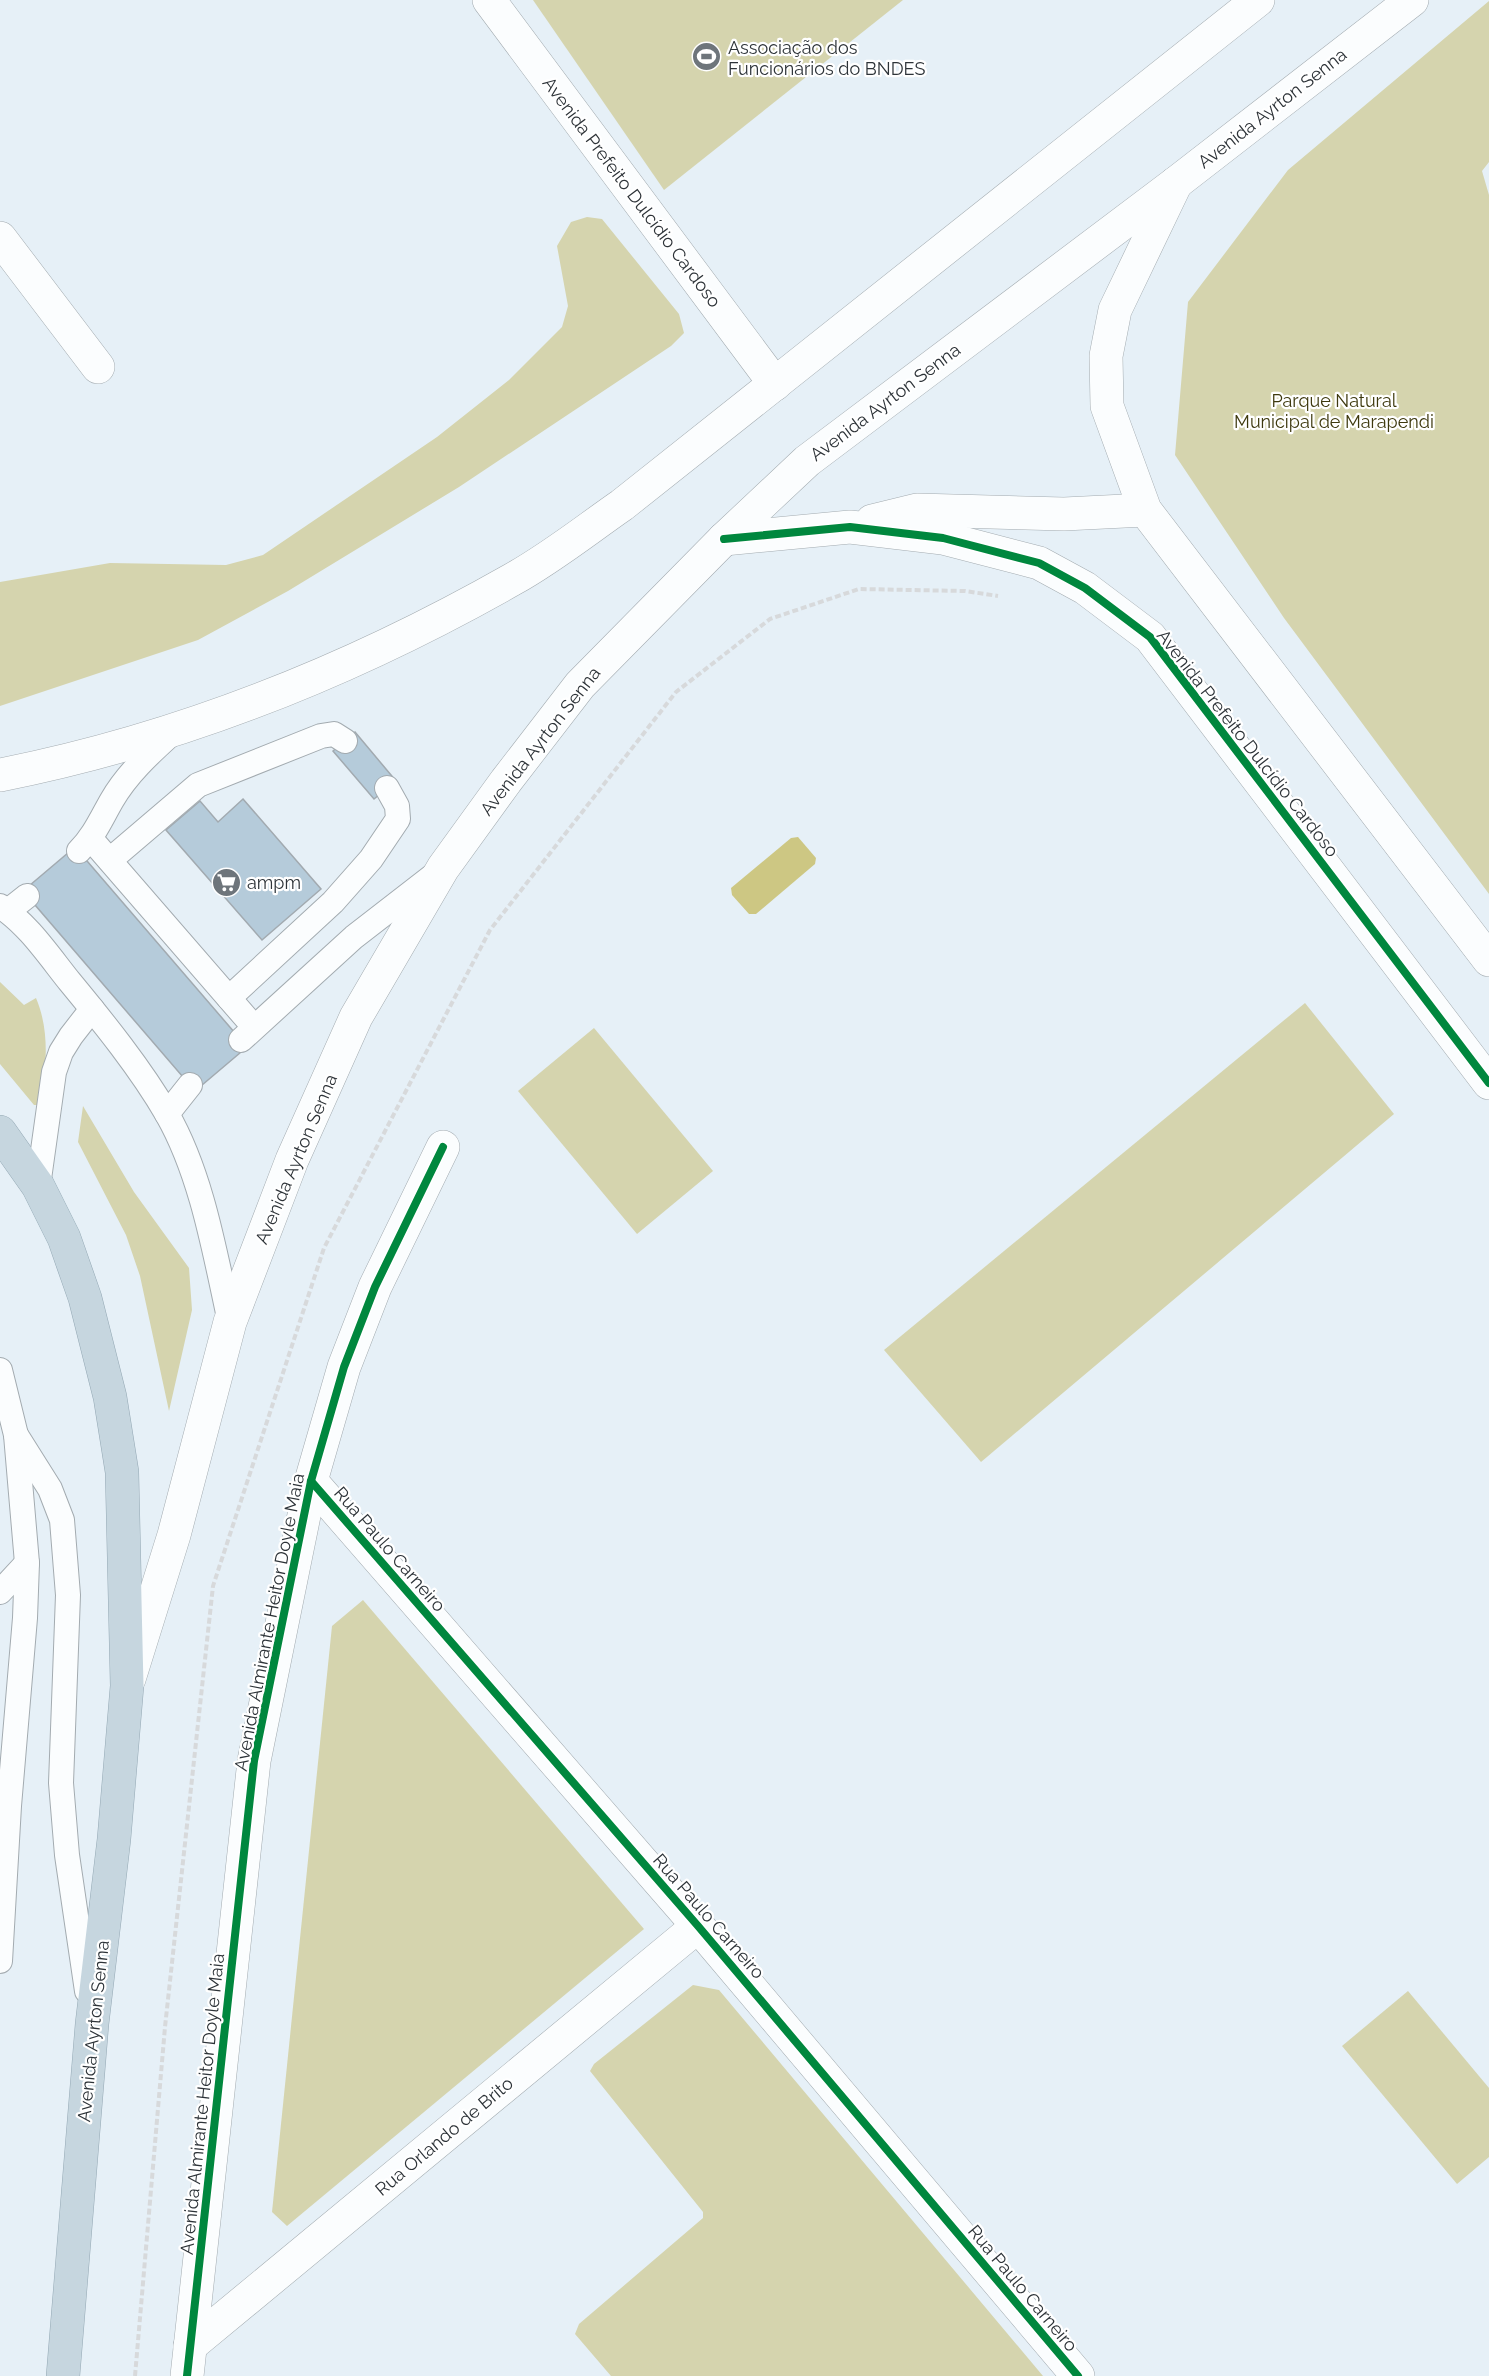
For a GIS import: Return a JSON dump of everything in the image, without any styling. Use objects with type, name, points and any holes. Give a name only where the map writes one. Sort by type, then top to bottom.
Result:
[{"type":"highway","name":"Avenida Ayrton Senna","points":[[0,1132],[38,1186],[64,1238],[85,1298],[110,1397],[122,1472],[127,1686],[114,1839],[92,2024],[63,2376]]},
{"type":"street","name":"Avenida Prefeito Dulcídio Cardoso","points":[[489,0],[775,384]]},
{"type":"street","points":[[0,775],[65,762],[173,732],[296,687],[400,639],[515,578],[622,505],[1257,0]]},
{"type":"street","name":"Avenida Ayrton Senna","points":[[127,1686],[174,1535],[230,1322],[292,1160],[356,1017],[442,868],[506,781],[580,685],[724,539],[807,460],[1176,183],[1412,0]]},
{"type":"street","points":[[1176,183],[1115,310],[1106,356],[1107,406],[1145,510],[1489,960]]},
{"type":"street","points":[[0,238],[98,366]]},
{"type":"street","points":[[850,527],[917,510],[1064,514],[1145,510]]},
{"type":"street","name":"Avenida Prefeito Dulcídio Cardoso","points":[[724,539],[850,527],[943,538],[1039,563],[1085,588],[1150,637],[1489,1083]]},
{"type":"street","name":"Avenida Almirante Heitor Doyle Maia","points":[[189,2361],[254,1761],[311,1481],[344,1367],[375,1287],[443,1147]]},
{"type":"street","name":"Rua Paulo Carneiro","points":[[311,1481],[698,1926],[1078,2376]]},
{"type":"street","name":"Rua Orlando de Brito","points":[[189,2361],[698,1926]]},
{"type":"lane","points":[[173,732],[135,768],[112,800],[85,845],[110,860],[229,998],[247,1034],[354,937],[442,868]]},
{"type":"lane","points":[[110,860],[198,785],[321,736],[334,734],[345,741]]},
{"type":"lane","points":[[229,998],[333,902],[371,859],[398,819],[397,806],[387,788]]},
{"type":"lane","points":[[27,896],[4,908],[30,933],[92,1009],[167,1114],[191,1171],[208,1225],[230,1322]]},
{"type":"lane","points":[[38,1186],[54,1072],[61,1052],[92,1009]]},
{"type":"lane","points":[[167,1114],[190,1085]]},
{"type":"lane","points":[[0,1370],[16,1435],[27,1563],[25,1618],[5,1808],[0,1961]]},
{"type":"lane","points":[[16,1435],[50,1489],[62,1520],[68,1595],[61,1783],[67,1855],[92,2024]]},
{"type":"lane","points":[[0,1592],[27,1563]]},
{"type":"green space","points":[[533,0],[903,0],[664,190]]},
{"type":"green space","name":"Parque Natural Municipal de Marapendi","points":[[1489,1],[1489,162],[1482,171],[1489,195],[1489,894],[1284,618],[1175,455],[1188,302],[1288,170]]},
{"type":"green space","points":[[587,217],[602,219],[679,314],[684,333],[671,346],[459,487],[288,591],[198,640],[0,706],[0,582],[110,563],[226,565],[263,555],[437,437],[509,380],[562,327],[568,306],[557,246],[571,222]]},
{"type":"green space","points":[[0,982],[24,1005],[36,998],[40,1010],[46,1048],[42,1100],[39,1105],[34,1105],[0,1064]]},
{"type":"green space","points":[[1305,1003],[1394,1114],[981,1462],[884,1350]]},
{"type":"green space","points":[[594,1028],[713,1171],[637,1234],[518,1091]]},
{"type":"green space","points":[[83,1106],[134,1192],[189,1268],[192,1310],[169,1411],[140,1276],[126,1235],[78,1142]]},
{"type":"green space","points":[[363,1600],[644,1929],[287,2226],[272,2212],[332,1626]]},
{"type":"green space","points":[[693,1985],[719,1990],[1043,2376],[611,2376],[575,2334],[579,2324],[703,2218],[703,2212],[590,2071],[594,2064]]},
{"type":"green space","points":[[1408,1991],[1489,2088],[1489,2157],[1457,2184],[1342,2046]]},
{"type":"shaded area","points":[[798,837],[816,858],[815,864],[756,914],[749,914],[732,895],[731,888],[791,838]]},
{"type":"building","points":[[355,732],[396,781],[374,799],[333,751]]},
{"type":"building","points":[[243,799],[321,889],[262,940],[166,830],[200,801],[218,822]]},
{"type":"building","points":[[75,847],[247,1047],[195,1091],[23,891]]},
{"type":"cycle path","points":[[724,539],[850,527],[943,538],[1039,563],[1085,588],[1150,637],[1489,1083]]},
{"type":"cycle path","points":[[187,2376],[254,1761],[311,1481],[344,1367],[375,1287],[443,1147]]},
{"type":"cycle path","points":[[311,1481],[698,1926],[1078,2376]]},
{"type":"place","name":"Associação dos Funcionários do BNDES","points":[[707,57]]},
{"type":"place","name":"ampm","points":[[226,882]]}]
